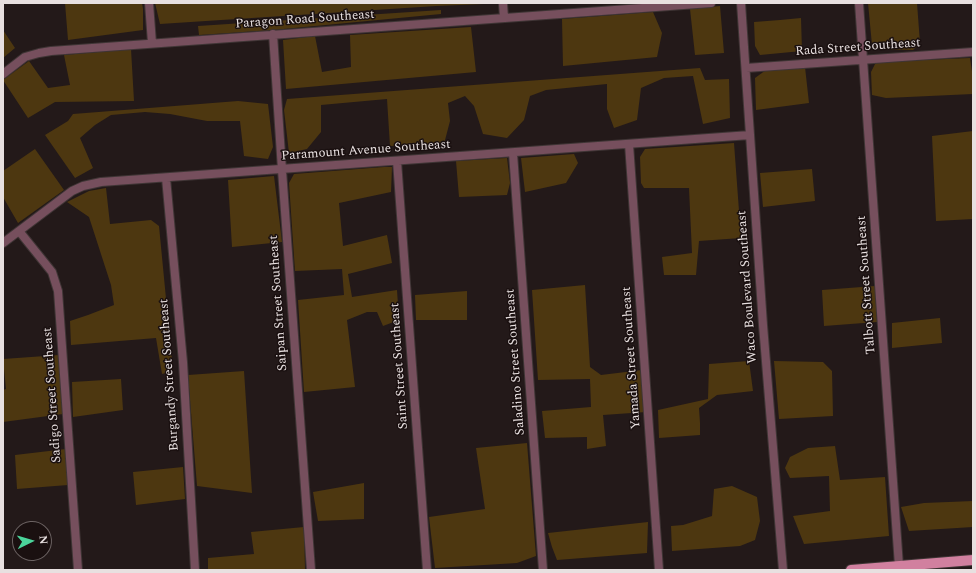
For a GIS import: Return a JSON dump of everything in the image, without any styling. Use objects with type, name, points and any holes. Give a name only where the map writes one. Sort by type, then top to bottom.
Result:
[{"type":"main road","points":[[851,570],[973,560]]},
{"type":"street","points":[[149,3],[152,43]]},
{"type":"street","points":[[503,3],[504,18]]},
{"type":"street","name":"Paragon Road Southeast","points":[[3,74],[25,57],[51,50],[504,18],[619,6],[711,3]]},
{"type":"street","name":"Waco Boulevard Southeast","points":[[741,3],[763,333],[783,570]]},
{"type":"street","name":"Talbott Street Southeast","points":[[859,3],[899,566]]},
{"type":"street","name":"Saipan Street Southeast","points":[[273,34],[311,570]]},
{"type":"street","name":"Rada Street Southeast","points":[[746,68],[973,52]]},
{"type":"street","name":"Paramount Avenue Southeast","points":[[3,243],[72,191],[83,186],[101,182],[750,136]]},
{"type":"street","name":"Yamada Street Southeast","points":[[629,144],[659,570]]},
{"type":"street","name":"Saladino Street Southeast","points":[[513,153],[543,570]]},
{"type":"street","name":"Saint Street Southeast","points":[[397,161],[427,570]]},
{"type":"street","name":"Burgandy Street Southeast","points":[[166,178],[183,362],[195,570]]},
{"type":"street","name":"Sadigo Street Southeast","points":[[19,231],[52,272],[58,291],[78,570]]},
{"type":"shaded area","points":[[65,3],[142,3],[143,30],[68,40]]},
{"type":"shaded area","points":[[155,3],[485,3],[160,24]]},
{"type":"shaded area","points":[[868,3],[917,3],[920,43],[913,50],[874,49],[872,45]]},
{"type":"shaded area","points":[[720,6],[724,53],[695,55],[690,9]]},
{"type":"shaded area","points":[[441,10],[441,14],[273,30],[199,35],[198,26]]},
{"type":"shaded area","points":[[653,12],[662,33],[657,57],[563,66],[562,19]]},
{"type":"shaded area","points":[[801,18],[802,51],[760,55],[755,46],[754,22]]},
{"type":"shaded area","points":[[471,27],[476,72],[286,89],[283,40],[315,36],[322,72],[351,67],[350,35]]},
{"type":"shaded area","points":[[3,30],[15,48],[3,58]]},
{"type":"shaded area","points":[[131,49],[134,101],[55,102],[28,118],[3,80],[29,61],[48,88],[70,85],[64,55]]},
{"type":"shaded area","points":[[970,58],[973,78],[973,94],[886,98],[872,95],[871,72],[876,62]]},
{"type":"shaded area","points":[[805,67],[809,103],[756,110],[755,78],[766,70]]},
{"type":"shaded area","points":[[700,68],[705,80],[729,79],[730,118],[703,124],[693,76],[664,78],[641,88],[637,120],[614,128],[607,109],[607,84],[546,90],[530,96],[524,120],[507,138],[483,134],[474,106],[465,96],[448,103],[450,121],[444,144],[390,146],[387,99],[321,105],[321,132],[307,149],[289,153],[284,110],[287,99]]},
{"type":"shaded area","points":[[238,101],[268,104],[273,147],[268,159],[244,156],[240,121],[207,121],[170,114],[145,112],[111,115],[95,125],[80,138],[93,168],[75,178],[45,135],[68,121],[73,114]]},
{"type":"shaded area","points":[[973,131],[973,219],[936,221],[932,136]]},
{"type":"shaded area","points":[[734,143],[741,238],[699,241],[696,275],[664,275],[662,257],[692,253],[689,188],[644,188],[641,183],[640,157],[645,149]]},
{"type":"shaded area","points":[[35,149],[64,190],[18,223],[3,197],[3,171]]},
{"type":"shaded area","points":[[574,154],[578,163],[566,183],[525,192],[521,158]]},
{"type":"shaded area","points":[[507,158],[510,183],[507,195],[459,197],[456,161]]},
{"type":"shaded area","points":[[392,167],[391,192],[339,203],[343,246],[387,235],[392,263],[348,274],[352,297],[397,290],[399,320],[383,326],[377,312],[367,312],[347,320],[355,387],[304,392],[298,300],[344,295],[342,269],[295,271],[289,183],[294,174]]},
{"type":"shaded area","points":[[812,169],[815,201],[763,207],[760,173]]},
{"type":"shaded area","points":[[274,176],[282,242],[232,247],[228,180]]},
{"type":"shaded area","points":[[106,188],[110,224],[151,220],[159,226],[173,371],[162,374],[156,338],[71,345],[70,321],[114,305],[111,285],[89,217],[67,202],[89,191]]},
{"type":"shaded area","points":[[585,285],[590,367],[601,375],[642,370],[646,412],[603,415],[606,446],[587,449],[587,437],[545,438],[542,411],[591,407],[590,379],[538,380],[532,290]]},
{"type":"shaded area","points":[[875,286],[877,322],[824,326],[822,290]]},
{"type":"shaded area","points":[[467,291],[467,320],[416,320],[415,295]]},
{"type":"shaded area","points":[[940,318],[942,343],[892,348],[892,323]]},
{"type":"shaded area","points":[[59,355],[63,414],[3,422],[3,390],[6,389],[3,359]]},
{"type":"shaded area","points":[[749,361],[753,391],[717,395],[699,408],[700,435],[659,438],[658,410],[708,399],[709,364]]},
{"type":"shaded area","points":[[774,361],[823,362],[832,371],[833,416],[779,419]]},
{"type":"shaded area","points":[[244,371],[252,493],[197,486],[188,375]]},
{"type":"shaded area","points":[[121,379],[123,410],[73,417],[72,382]]},
{"type":"shaded area","points":[[527,443],[536,556],[517,563],[435,568],[429,517],[485,509],[476,448]]},
{"type":"shaded area","points":[[835,446],[840,480],[885,477],[889,536],[804,544],[793,516],[830,511],[829,476],[790,478],[785,468],[790,457],[808,448]]},
{"type":"shaded area","points":[[66,449],[68,485],[17,489],[15,455]]},
{"type":"shaded area","points":[[183,467],[185,499],[136,505],[133,472]]},
{"type":"shaded area","points":[[364,483],[364,519],[318,521],[313,492]]},
{"type":"shaded area","points":[[732,486],[757,497],[760,521],[755,540],[740,546],[672,551],[671,526],[683,525],[712,516],[714,489]]},
{"type":"shaded area","points":[[973,501],[973,527],[909,531],[901,507],[924,503]]},
{"type":"shaded area","points":[[648,522],[647,553],[557,560],[548,533]]},
{"type":"shaded area","points":[[304,527],[305,570],[208,570],[208,558],[254,554],[251,532]]}]
